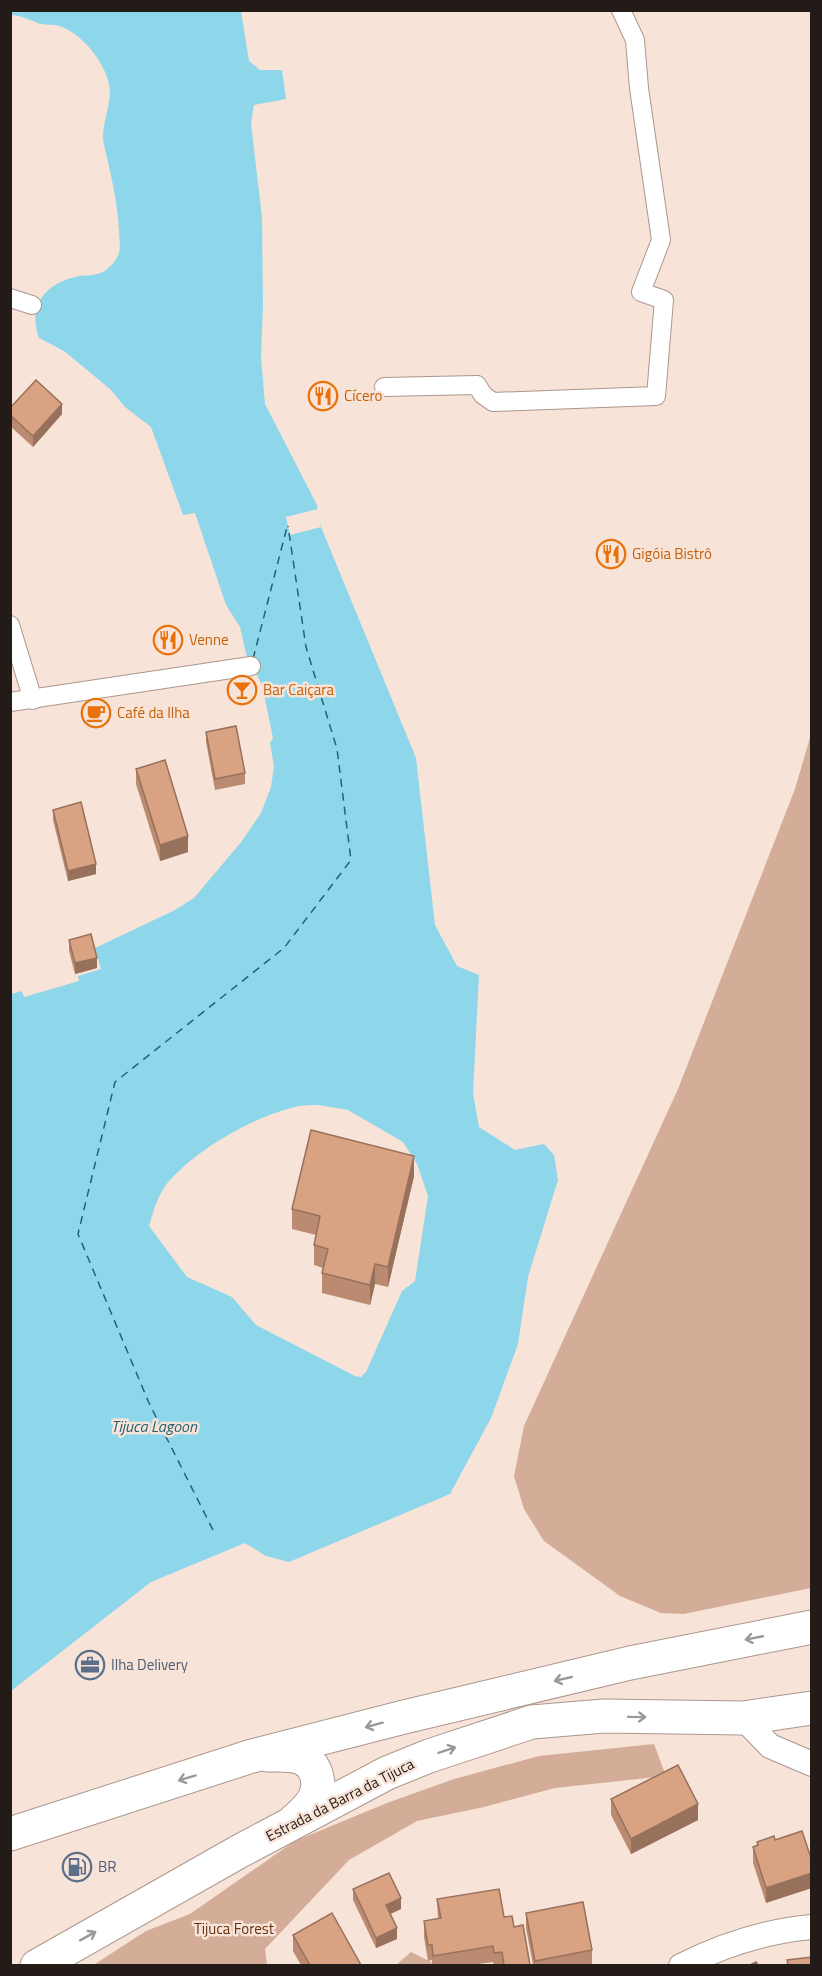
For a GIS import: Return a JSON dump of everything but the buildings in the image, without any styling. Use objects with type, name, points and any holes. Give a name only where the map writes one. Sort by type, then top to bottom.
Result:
[{"type":"main road","points":[[10,1834],[252,1756],[630,1663],[812,1627]]},
{"type":"main road","name":"Estrada da Barra da Tijuca","points":[[37,1965],[223,1860],[387,1773],[429,1756],[532,1722],[604,1716],[743,1718],[812,1708]]},
{"type":"main road","points":[[252,1756],[295,1756],[308,1762],[316,1773],[318,1785],[316,1795],[290,1826]]},
{"type":"street","points":[[384,387],[477,385],[483,395],[493,402],[656,396],[664,300],[641,292],[661,240],[635,40],[621,10]]},
{"type":"street","points":[[10,298],[32,305]]},
{"type":"street","points":[[10,625],[33,700]]},
{"type":"street","points":[[10,702],[251,666]]},
{"type":"street","points":[[743,1718],[770,1746],[812,1764]]},
{"type":"street","points":[[681,1965],[737,1941],[786,1929],[812,1927]]},
{"type":"green space","points":[[811,734],[811,1588],[684,1614],[661,1613],[620,1596],[544,1541],[524,1509],[514,1476],[524,1426],[678,1089],[795,789]]},
{"type":"green space","name":"Tijuca Forest","points":[[654,1744],[666,1776],[555,1788],[484,1807],[417,1821],[349,1860],[265,1949],[267,1965],[92,1966],[146,1931],[190,1914],[295,1841],[387,1803],[454,1779],[539,1756]]},
{"type":"green space","points":[[411,1952],[431,1962],[432,1965],[395,1966]]},
{"type":"water","name":"Tijuca Lagoon","points":[[11,11],[241,11],[249,61],[260,70],[282,70],[286,99],[254,105],[251,123],[262,218],[261,357],[265,404],[317,505],[321,527],[416,758],[435,925],[457,966],[479,975],[473,1093],[479,1127],[515,1150],[544,1144],[554,1155],[558,1180],[528,1277],[518,1344],[491,1418],[450,1494],[289,1562],[266,1556],[245,1543],[151,1582],[11,1691],[11,994],[22,991],[24,997],[79,981],[78,976],[101,969],[95,948],[175,910],[194,898],[242,841],[261,813],[271,787],[274,766],[270,743],[273,738],[262,685],[246,654],[240,627],[226,605],[195,513],[183,515],[151,427],[125,407],[110,389],[64,351],[39,338],[36,315],[42,297],[67,279],[95,275],[104,271],[113,264],[119,253],[117,208],[103,139],[110,91],[105,72],[99,61],[77,35],[59,26],[41,24],[11,15]],"holes":[[[319,1105],[348,1110],[403,1142],[417,1164],[428,1196],[415,1281],[402,1291],[366,1372],[361,1377],[256,1325],[232,1297],[187,1277],[149,1226],[159,1196],[170,1180],[195,1157],[226,1136],[259,1119],[294,1107]]]},
{"type":"pier","points":[[318,509],[321,527],[290,535],[286,517]]},
{"type":"ferry route","points":[[213,1530],[149,1403],[78,1234],[115,1082],[284,948],[351,860],[337,749],[306,647],[288,526]]},
{"type":"ferry route","points":[[253,659],[287,527]]},
{"type":"place","name":"Cícero","points":[[323,396]]},
{"type":"place","name":"Gigóia Bistrô","points":[[611,554]]},
{"type":"place","name":"Venne","points":[[168,640]]},
{"type":"place","name":"Bar Caiçara","points":[[242,690]]},
{"type":"place","name":"Café da Ilha","points":[[96,713]]},
{"type":"place","name":"Ilha Delivery","points":[[90,1665]]},
{"type":"place","name":"BR","points":[[77,1867]]}]
